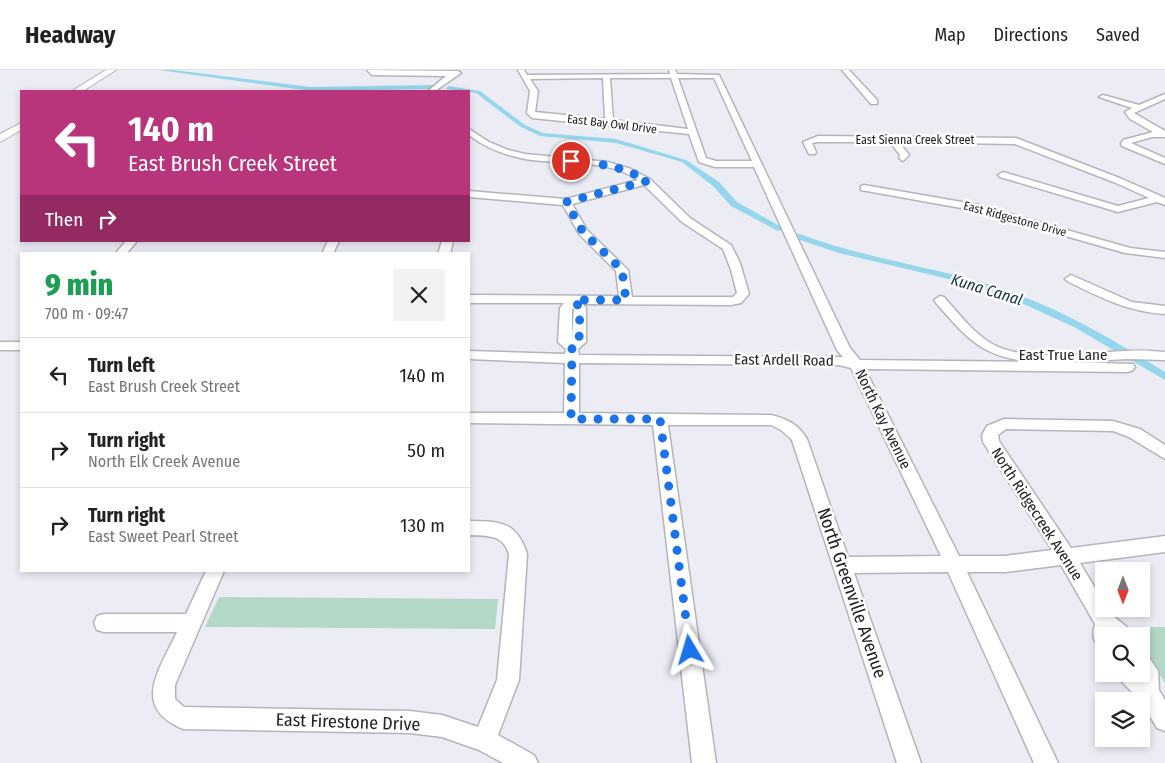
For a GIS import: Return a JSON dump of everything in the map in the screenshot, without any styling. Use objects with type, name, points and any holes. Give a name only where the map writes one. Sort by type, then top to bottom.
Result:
[{"type":"main road","points":[[80,90],[112,70]]},
{"type":"main road","points":[[0,139],[20,127]]},
{"type":"street","points":[[520,70],[525,77],[673,73],[700,158],[705,162],[756,164]]},
{"type":"street","points":[[845,70],[874,102]]},
{"type":"street","points":[[371,71],[459,72]]},
{"type":"street","points":[[432,90],[450,76],[459,72]]},
{"type":"street","points":[[440,90],[458,77],[459,72]]},
{"type":"street","name":"North Kay Avenue","points":[[673,73],[717,76],[756,164],[844,350],[856,364],[954,565],[1046,763]]},
{"type":"street","points":[[606,76],[609,122]]},
{"type":"street","name":"East Bay Owl Drive","points":[[525,77],[534,91],[531,113],[533,115],[609,122],[674,132],[692,132]]},
{"type":"street","points":[[1163,134],[1130,115],[1131,110],[1165,96]]},
{"type":"street","points":[[1103,97],[1138,107]]},
{"type":"street","points":[[470,131],[485,143],[506,152],[535,158],[609,166],[627,171],[647,181],[655,187],[681,217],[727,248],[743,290],[741,297],[731,301],[470,300]]},
{"type":"street","points":[[1163,134],[1126,142],[1125,144],[1165,161]]},
{"type":"street","points":[[893,140],[905,155],[902,158]]},
{"type":"street","name":"East Sienna Creek Street","points":[[812,152],[807,144],[809,141],[1021,142],[1162,200]]},
{"type":"street","points":[[1002,175],[1118,209],[1162,200]]},
{"type":"street","points":[[470,194],[566,202],[647,181]]},
{"type":"street","name":"East Ridgestone Drive","points":[[864,188],[979,208],[1129,251],[1165,255]]},
{"type":"street","points":[[566,202],[583,232],[622,270],[626,300]]},
{"type":"street","points":[[122,252],[131,242]]},
{"type":"street","points":[[1071,279],[1127,305],[1148,310],[1165,310]]},
{"type":"street","points":[[571,419],[572,353],[565,342],[566,308],[574,300]]},
{"type":"street","name":"East True Lane","points":[[940,300],[971,332],[989,347],[1008,354],[1044,357],[1134,358]]},
{"type":"street","points":[[0,346],[20,346]]},
{"type":"street","name":"East Ardell Road","points":[[470,355],[572,353],[839,361],[856,364],[928,366],[1165,356]]},
{"type":"street","points":[[470,418],[660,419],[704,763]]},
{"type":"street","name":"North Greenville Avenue","points":[[660,419],[771,420],[789,427],[800,439],[909,763]]},
{"type":"street","name":"North Ridgecreek Avenue","points":[[1102,627],[1066,556],[991,442],[990,434],[992,430],[1004,424],[1113,426],[1127,429],[1141,436],[1165,453]]},
{"type":"street","points":[[470,528],[501,530],[510,535],[516,543],[518,554],[508,680],[497,712],[484,740]]},
{"type":"street","points":[[843,565],[1005,564],[1165,544]]},
{"type":"street","points":[[104,623],[192,623],[216,572]]},
{"type":"street","name":"East Firestone Drive","points":[[192,623],[164,685],[162,697],[166,707],[173,714],[183,718],[410,722],[442,726],[484,740],[526,763]]},
{"type":"street","points":[[1136,682],[1147,692]]},
{"type":"street","points":[[1150,696],[1165,720]]},
{"type":"green space","points":[[219,597],[498,599],[495,629],[205,627]]},
{"type":"green space","points":[[1150,627],[1165,627],[1165,683],[1150,660]]},
{"type":"waterway","name":"Kuna Canal","points":[[162,70],[311,89],[432,87]]},
{"type":"waterway","name":"Kuna Canal","points":[[448,88],[463,90]]},
{"type":"waterway","name":"Kuna Canal","points":[[470,91],[478,92],[523,126],[542,135],[616,141],[684,161],[716,184],[734,204],[781,229]]},
{"type":"waterway","name":"Kuna Canal","points":[[797,236],[842,252],[960,278],[1007,293],[1077,325],[1165,377]]},
{"type":"route","points":[[571,161],[615,167],[647,181],[566,202],[573,218],[583,232],[616,262],[622,270],[626,300],[574,300],[580,308],[579,342],[572,347],[571,419],[660,419],[690,650]]}]
